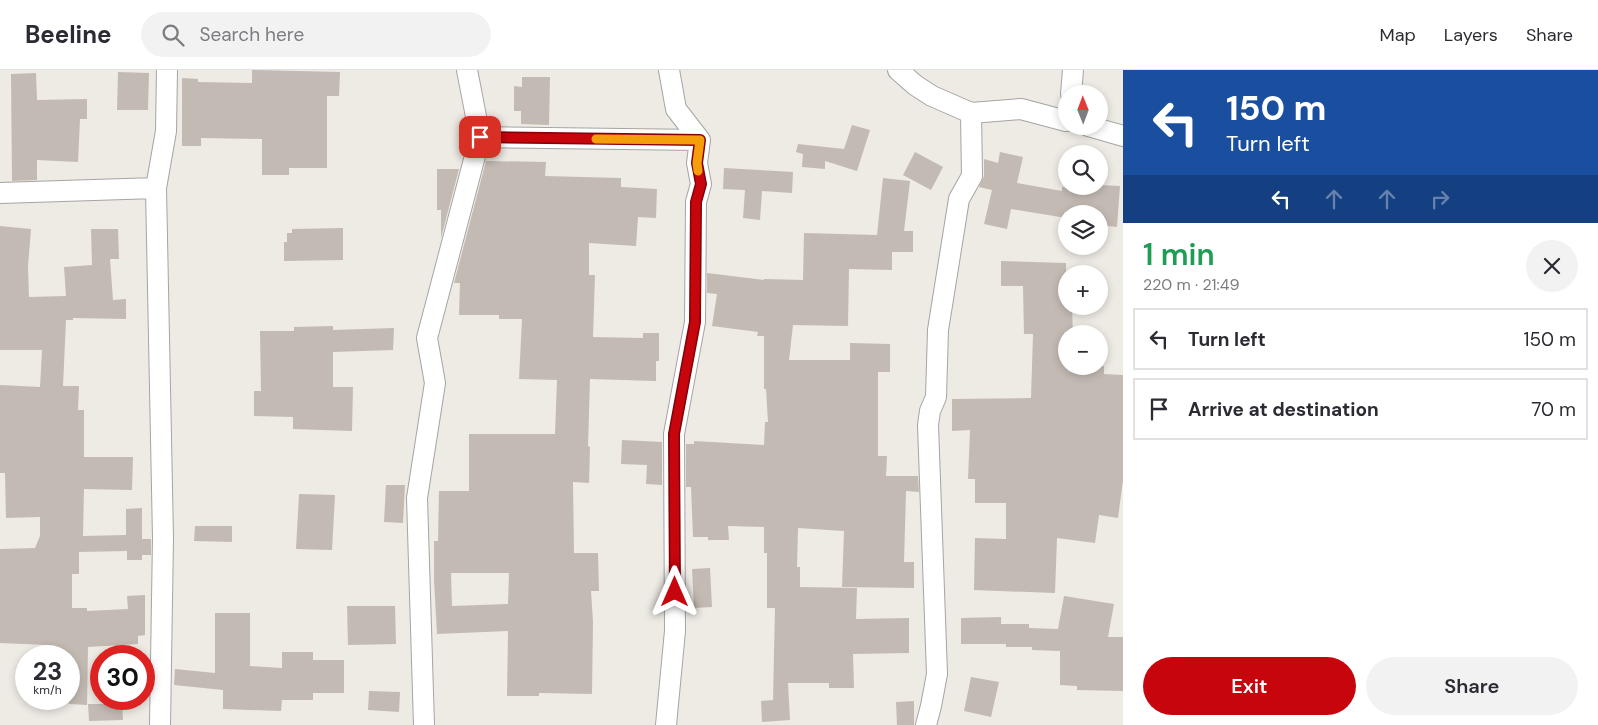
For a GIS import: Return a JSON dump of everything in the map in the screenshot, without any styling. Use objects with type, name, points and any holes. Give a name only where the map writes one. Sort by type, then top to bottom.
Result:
[{"type":"street","points":[[160,725],[163,538],[156,188],[166,131],[167,70]]},
{"type":"street","points":[[424,725],[416,498],[435,383],[427,338],[480,137],[467,70]]},
{"type":"street","points":[[666,725],[675,631],[674,434],[695,322],[696,202],[701,184],[697,163],[700,140],[676,109],[670,70]]},
{"type":"street","points":[[898,70],[914,85],[932,96],[971,113],[1021,109],[1058,119]]},
{"type":"street","points":[[1072,85],[1073,70]]},
{"type":"street","points":[[926,725],[937,674],[928,425],[930,411],[936,397],[938,330],[959,198],[972,176],[971,113]]},
{"type":"street","points":[[1108,132],[1123,136]]},
{"type":"street","points":[[480,137],[700,140]]},
{"type":"street","points":[[0,193],[156,188]]},
{"type":"building","points":[[252,70],[340,72],[339,96],[327,96],[327,168],[289,168],[289,175],[262,175],[262,139],[201,138],[201,146],[182,146],[182,78],[198,79],[198,82],[252,83]]},
{"type":"building","points":[[118,72],[149,73],[148,110],[117,110]]},
{"type":"building","points":[[36,73],[37,100],[87,99],[87,119],[80,119],[78,162],[37,160],[37,180],[12,181],[11,74]]},
{"type":"building","points":[[522,77],[550,77],[549,125],[521,124],[521,111],[514,111],[514,86],[522,87]]},
{"type":"building","points":[[852,125],[870,130],[857,171],[825,161],[825,169],[802,167],[803,154],[796,152],[798,144],[844,149]]},
{"type":"building","points":[[915,152],[943,167],[931,190],[903,175]]},
{"type":"building","points":[[1000,152],[1023,157],[1017,183],[1058,190],[1058,195],[1108,195],[1108,185],[1120,186],[1117,227],[1108,226],[1108,205],[1058,205],[1058,217],[1011,209],[1007,229],[984,224],[992,190],[979,187],[984,176],[984,159],[998,163]]},
{"type":"building","points":[[486,161],[546,162],[545,176],[621,178],[621,187],[657,189],[656,218],[638,217],[636,246],[589,243],[589,275],[595,275],[593,337],[643,338],[643,333],[659,333],[659,361],[656,361],[656,381],[590,379],[589,483],[573,482],[574,553],[598,553],[599,591],[591,591],[593,622],[592,694],[539,693],[539,696],[507,696],[508,631],[437,634],[434,541],[438,541],[439,491],[469,491],[469,434],[555,434],[557,380],[519,379],[522,319],[499,319],[499,315],[459,315],[460,283],[454,283]],"holes":[[[451,573],[509,573],[508,604],[452,606]]]},
{"type":"building","points":[[724,168],[793,172],[792,193],[762,191],[760,220],[743,218],[745,190],[723,189]]},
{"type":"building","points":[[437,169],[459,169],[441,238],[441,210],[437,210]]},
{"type":"building","points":[[883,178],[910,181],[904,231],[913,231],[913,252],[892,252],[892,270],[849,269],[848,326],[793,325],[789,360],[850,360],[850,343],[890,344],[890,372],[878,372],[878,456],[887,456],[886,476],[918,476],[919,492],[906,491],[904,562],[914,562],[914,588],[842,587],[844,531],[798,528],[797,567],[800,567],[800,587],[857,588],[856,619],[909,618],[909,653],[853,654],[854,688],[829,688],[829,683],[788,683],[790,720],[762,722],[761,701],[773,700],[775,608],[767,608],[767,553],[764,553],[764,527],[728,526],[729,540],[708,540],[708,537],[693,537],[691,487],[686,487],[686,444],[694,444],[694,441],[764,445],[765,422],[768,422],[766,389],[764,389],[764,336],[757,336],[758,332],[712,326],[717,294],[707,293],[707,273],[764,280],[803,280],[804,233],[877,235]]},
{"type":"building","points":[[0,226],[31,229],[28,266],[29,297],[66,296],[64,267],[92,265],[91,229],[118,229],[119,259],[110,259],[113,300],[126,299],[126,319],[73,318],[73,320],[66,320],[63,386],[79,386],[78,410],[84,410],[84,457],[133,457],[132,490],[84,489],[83,536],[126,535],[126,509],[142,508],[142,539],[151,539],[151,555],[142,555],[142,560],[127,560],[127,551],[79,552],[79,574],[72,574],[72,608],[87,608],[87,611],[128,609],[127,596],[145,595],[145,635],[138,636],[138,644],[90,645],[88,647],[87,705],[80,705],[80,645],[0,643],[0,549],[35,548],[40,536],[40,517],[6,518],[5,473],[0,473],[0,385],[40,387],[42,350],[0,350]]},
{"type":"building","points":[[343,228],[343,260],[284,261],[284,242],[287,242],[287,233],[292,233],[292,229]]},
{"type":"building","points":[[1001,261],[1066,263],[1066,265],[1058,265],[1058,315],[1072,315],[1073,325],[1058,325],[1058,375],[1123,375],[1123,480],[1118,518],[1099,515],[1095,543],[1057,538],[1055,593],[974,590],[975,538],[1006,539],[1006,503],[975,503],[975,479],[968,479],[970,430],[952,431],[952,399],[1031,398],[1033,334],[1024,334],[1023,286],[1001,286]]},
{"type":"building","points":[[333,326],[333,330],[394,328],[393,350],[333,352],[333,387],[353,387],[352,431],[293,429],[293,417],[254,416],[254,391],[261,391],[260,331],[294,331],[294,327]]},
{"type":"building","points":[[622,440],[662,442],[662,485],[646,484],[647,465],[621,464]]},
{"type":"building","points":[[386,485],[405,485],[403,523],[384,522]]},
{"type":"building","points":[[299,494],[335,495],[332,550],[296,549]]},
{"type":"building","points":[[195,526],[232,526],[232,542],[194,541]]},
{"type":"building","points":[[710,568],[712,607],[694,608],[692,569]]},
{"type":"building","points":[[1064,596],[1114,604],[1108,637],[1123,637],[1123,691],[1077,690],[1077,686],[1060,685],[1060,651],[1032,650],[1032,647],[1006,647],[1006,644],[961,644],[961,618],[1001,617],[1001,624],[1029,624],[1029,628],[1058,629]]},
{"type":"building","points":[[347,606],[395,606],[396,644],[348,645]]},
{"type":"building","points":[[215,613],[250,613],[250,666],[282,668],[282,652],[313,652],[313,660],[344,660],[344,693],[313,693],[313,700],[282,700],[281,711],[223,709],[223,690],[174,685],[175,669],[215,673]]},
{"type":"building","points":[[971,677],[999,682],[991,717],[964,711]]},
{"type":"building","points":[[369,691],[400,692],[399,712],[368,710]]},
{"type":"building","points":[[914,701],[914,725],[897,725],[896,702]]},
{"type":"building","points":[[88,704],[90,704],[90,710],[122,710],[123,720],[89,721]]},
{"type":"slow traffic","points":[[596,139],[700,140],[697,163],[698,171]]},
{"type":"route","points":[[480,137],[700,140],[697,163],[701,184],[696,202],[695,322],[674,434],[675,592]]}]
